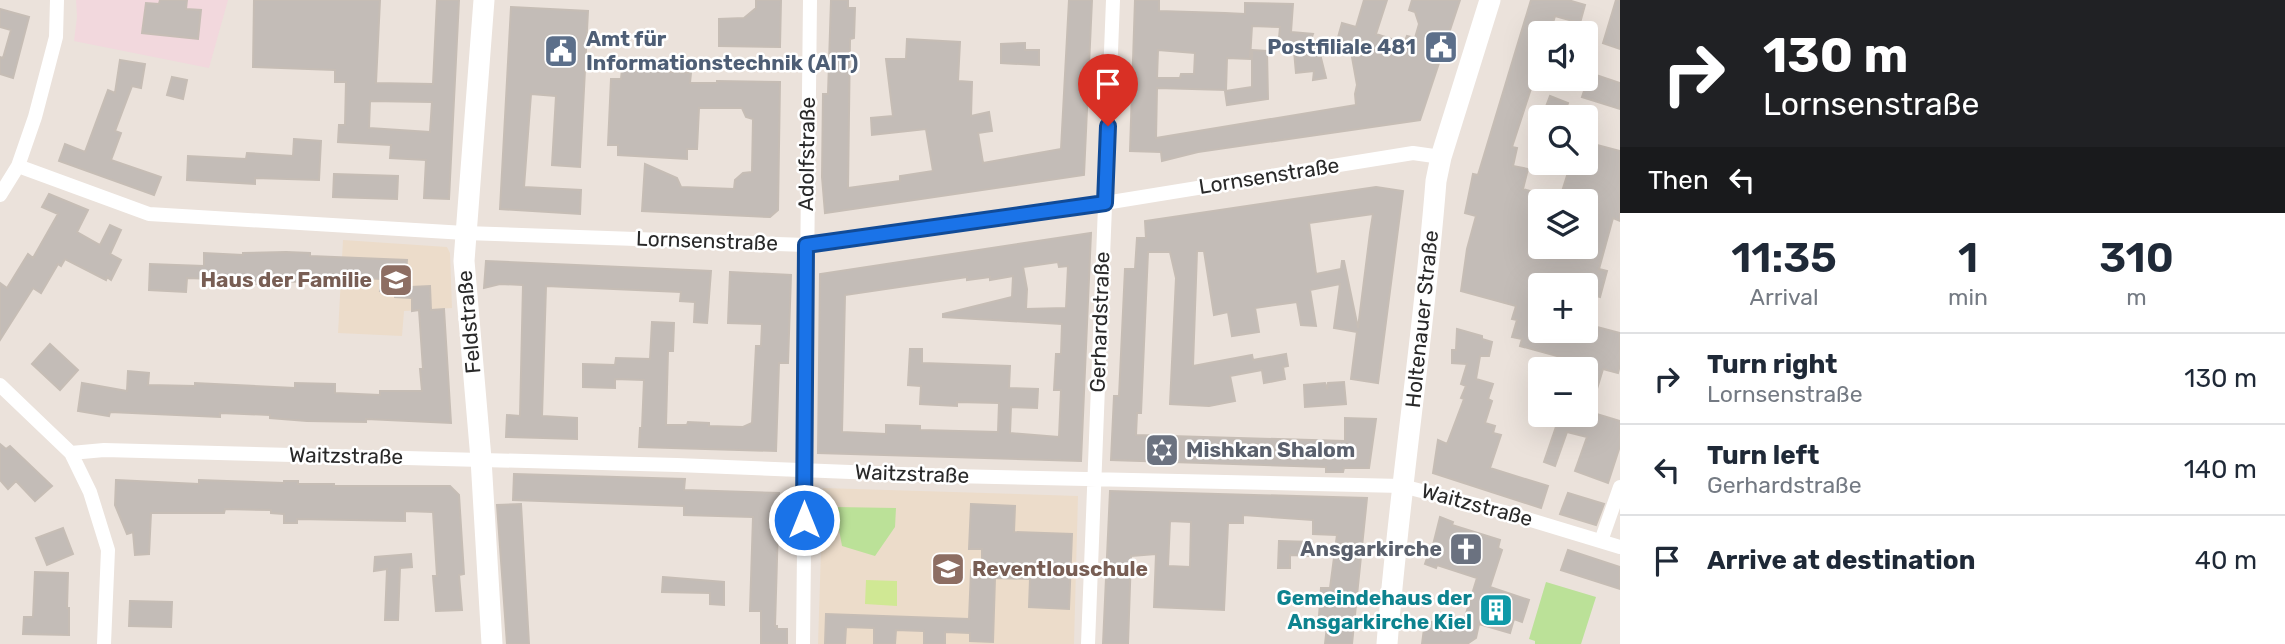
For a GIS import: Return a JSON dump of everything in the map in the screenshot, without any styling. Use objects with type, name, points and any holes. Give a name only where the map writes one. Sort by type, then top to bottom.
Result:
[{"type":"main road","name":"Feldstraße","points":[[484,0],[464,261],[481,459],[492,644]]},
{"type":"main road","name":"Holtenauer Straße","points":[[1387,644],[1436,181],[1490,0]]},
{"type":"street","points":[[0,195],[18,166],[35,117],[54,46],[58,17],[57,0]]},
{"type":"street","name":"Adolfstraße","points":[[803,644],[810,0]]},
{"type":"street","name":"Gerhardstraße","points":[[1088,644],[1113,0]]},
{"type":"street","name":"Lornsenstraße","points":[[18,166],[149,215],[465,233],[806,245],[1105,203],[1413,153],[1441,157]]},
{"type":"street","points":[[0,385],[71,453],[90,492],[108,550],[104,644]]},
{"type":"street","name":"Waitzstraße","points":[[71,453],[104,450],[481,459],[951,476],[1402,486],[1484,506],[1620,547]]},
{"type":"street","points":[[1601,541],[1620,487]]},
{"type":"shaded area","points":[[76,0],[228,0],[209,68],[74,41]]},
{"type":"shaded area","name":"Haus der Familie","points":[[343,240],[447,247],[450,253],[452,308],[404,311],[402,336],[338,333]]},
{"type":"shaded area","name":"Reventlouschule","points":[[823,488],[1078,496],[1074,644],[818,644]]},
{"type":"green space","points":[[835,507],[896,508],[895,527],[875,556],[842,546]]},
{"type":"green space","points":[[866,580],[897,581],[897,606],[865,604]]},
{"type":"green space","points":[[1546,582],[1596,597],[1581,644],[1535,644],[1535,641],[1529,639]]},
{"type":"building","points":[[160,0],[187,0],[186,9],[201,10],[198,39],[142,33],[146,3],[159,4]]},
{"type":"building","points":[[254,0],[380,0],[376,83],[433,84],[437,0],[459,0],[449,199],[424,198],[426,160],[390,158],[391,145],[338,142],[339,125],[345,125],[346,82],[335,82],[335,70],[253,67]],"holes":[[[370,101],[432,102],[430,132],[369,128]]]},
{"type":"building","points":[[756,0],[781,0],[780,47],[719,46],[719,19],[744,18],[756,8]]},
{"type":"building","points":[[831,0],[848,0],[848,8],[855,8],[854,38],[850,39],[848,188],[900,181],[900,176],[933,171],[926,129],[872,135],[871,118],[893,116],[886,59],[906,59],[907,39],[960,42],[958,81],[972,82],[971,116],[989,112],[992,131],[978,133],[983,163],[1061,149],[1069,0],[1092,0],[1084,175],[825,213],[822,177],[823,94],[828,94]]},
{"type":"building","points":[[1135,0],[1159,0],[1159,11],[1245,14],[1245,3],[1293,4],[1291,32],[1313,34],[1307,51],[1318,46],[1326,78],[1313,80],[1314,71],[1296,73],[1294,51],[1278,50],[1280,27],[1252,26],[1250,59],[1227,58],[1226,90],[1157,88],[1156,138],[1356,105],[1357,85],[1350,46],[1337,41],[1342,23],[1356,27],[1364,0],[1387,0],[1376,34],[1404,43],[1407,36],[1415,38],[1419,24],[1415,12],[1409,10],[1412,0],[1460,0],[1420,120],[1198,152],[1162,161],[1161,152],[1130,151]],"holes":[[[1158,50],[1195,53],[1194,74],[1181,74],[1180,78],[1157,78]]]},
{"type":"building","points":[[1531,0],[1568,0],[1585,5],[1581,21],[1555,16],[1554,21],[1528,21],[1528,91],[1530,91],[1512,147],[1517,148],[1513,166],[1528,169],[1523,189],[1528,190],[1528,259],[1598,259],[1598,189],[1563,189],[1567,175],[1598,175],[1598,145],[1620,151],[1620,221],[1613,218],[1599,269],[1607,271],[1600,297],[1598,273],[1528,273],[1528,343],[1598,343],[1598,327],[1620,333],[1618,373],[1603,369],[1598,386],[1598,357],[1561,357],[1520,346],[1522,339],[1512,337],[1517,320],[1512,319],[1516,306],[1461,291],[1467,249],[1476,216],[1465,213],[1473,174],[1478,175]]},
{"type":"building","points":[[1616,0],[1620,0],[1620,49],[1603,43]]},
{"type":"building","points":[[511,7],[588,11],[580,167],[552,165],[556,96],[531,94],[524,187],[581,190],[580,214],[500,209]]},
{"type":"building","points":[[0,9],[29,17],[13,78],[0,74],[0,57],[3,58],[11,30],[0,27]]},
{"type":"building","points":[[1025,43],[1025,50],[1039,50],[1039,65],[1001,63],[1001,44]]},
{"type":"building","points":[[1252,50],[1267,51],[1268,99],[1227,105],[1225,91],[1252,87]]},
{"type":"building","points":[[120,60],[145,64],[141,88],[132,86],[115,131],[121,133],[111,160],[161,177],[154,195],[59,161],[65,144],[85,152],[108,90],[115,93]]},
{"type":"building","points":[[622,69],[691,73],[690,83],[780,82],[778,210],[770,217],[642,211],[645,164],[677,178],[681,187],[734,189],[735,180],[743,173],[752,172],[753,119],[746,117],[742,108],[699,108],[697,149],[687,149],[687,159],[618,155],[618,145],[608,145],[611,79],[621,79]]},
{"type":"building","points":[[1598,76],[1620,83],[1620,109],[1582,97],[1584,91],[1598,91]]},
{"type":"building","points":[[172,77],[187,80],[183,99],[167,95]]},
{"type":"building","points":[[1550,96],[1568,103],[1567,105],[1547,105]]},
{"type":"building","points":[[294,139],[321,141],[319,180],[255,178],[255,184],[187,180],[188,156],[246,159],[247,153],[293,156]]},
{"type":"building","points":[[334,174],[398,176],[397,199],[333,197]]},
{"type":"building","points":[[1376,187],[1403,191],[1378,383],[1351,379],[1357,332],[1334,328],[1340,284],[1310,290],[1316,326],[1301,325],[1297,302],[1255,308],[1259,332],[1232,336],[1228,312],[1214,315],[1204,251],[1197,251],[1193,366],[1252,355],[1253,360],[1286,354],[1288,366],[1283,367],[1285,379],[1264,383],[1262,370],[1230,376],[1235,401],[1209,406],[1170,404],[1176,278],[1170,252],[1148,252],[1141,413],[1137,413],[1136,435],[1345,441],[1345,418],[1376,419],[1369,468],[1344,468],[1343,472],[1326,472],[1326,467],[1111,460],[1114,396],[1119,396],[1125,269],[1135,269],[1137,238],[1146,238],[1145,221]],"holes":[[[1373,214],[1358,328],[1344,261],[1341,269],[1316,274],[1309,223]]]},
{"type":"building","points":[[49,194],[88,210],[77,232],[100,245],[110,225],[121,230],[110,254],[121,260],[111,280],[107,277],[106,280],[65,259],[61,266],[58,264],[41,293],[33,288],[0,340],[0,283],[7,288],[28,254],[33,258],[58,214],[42,207]]},
{"type":"building","points":[[1091,233],[1081,461],[818,453],[820,274]],"holes":[[[1058,262],[1059,267],[1068,266],[1066,308],[1026,309],[1027,289],[1023,267]],[[1013,276],[1012,297],[943,314],[943,317],[1062,324],[1061,354],[1056,354],[1054,390],[1061,390],[1059,437],[1010,433],[1011,407],[1037,408],[1038,389],[1009,388],[1010,366],[922,363],[922,349],[910,349],[908,385],[921,386],[920,404],[957,406],[957,402],[999,403],[998,432],[920,430],[920,426],[886,425],[886,434],[842,432],[845,295],[967,277],[967,280],[990,277],[990,280]]]},
{"type":"building","points":[[204,253],[243,255],[310,253],[310,256],[407,260],[406,272],[411,273],[410,287],[430,286],[431,310],[444,309],[451,423],[366,419],[366,422],[307,421],[270,418],[270,415],[220,413],[220,417],[110,412],[109,416],[78,411],[82,383],[127,391],[128,371],[149,373],[148,385],[195,386],[195,383],[295,388],[295,383],[335,384],[335,393],[380,395],[380,391],[422,391],[419,310],[412,311],[412,298],[395,297],[395,292],[380,291],[381,279],[310,275],[309,282],[268,281],[268,284],[243,284],[243,280],[187,278],[186,292],[149,290],[150,264],[204,266]]},
{"type":"building","points":[[486,261],[711,271],[707,323],[694,322],[695,302],[680,301],[681,292],[546,286],[542,416],[577,418],[577,439],[506,437],[507,415],[520,416],[523,285],[500,284],[484,288]]},
{"type":"building","points":[[730,272],[791,275],[788,363],[779,363],[776,451],[639,447],[644,380],[615,379],[615,388],[583,387],[583,364],[615,365],[616,358],[650,359],[652,322],[674,323],[673,351],[668,351],[666,425],[687,425],[688,422],[743,427],[752,423],[756,346],[761,346],[762,324],[728,323]]},
{"type":"building","points":[[1457,329],[1482,336],[1482,339],[1492,342],[1489,356],[1480,356],[1476,379],[1493,384],[1488,399],[1492,401],[1485,423],[1495,426],[1493,433],[1501,435],[1490,468],[1548,486],[1541,508],[1433,473],[1438,440],[1447,444],[1464,399],[1461,398],[1466,386],[1461,384],[1467,364],[1452,363]]},
{"type":"building","points":[[50,344],[78,370],[60,390],[32,364]]},
{"type":"building","points":[[1344,382],[1346,404],[1305,407],[1304,385],[1325,383],[1327,389],[1328,383]]},
{"type":"building","points":[[1598,414],[1620,421],[1620,446],[1608,483],[1575,471],[1587,437],[1567,432],[1555,466],[1544,462],[1556,427],[1598,427]]},
{"type":"building","points":[[0,444],[6,449],[10,446],[52,486],[35,501],[16,481],[8,489],[0,480]]},
{"type":"building","points":[[514,474],[685,479],[684,490],[779,493],[775,626],[777,629],[787,629],[787,644],[761,643],[761,611],[750,611],[753,517],[684,515],[684,506],[513,500]]},
{"type":"building","points":[[116,480],[199,484],[199,480],[284,483],[298,481],[298,484],[334,486],[450,486],[459,495],[464,574],[459,575],[462,610],[436,611],[433,512],[405,511],[405,521],[297,519],[297,523],[284,523],[284,514],[271,513],[271,510],[225,509],[224,513],[151,513],[149,554],[135,555],[133,532],[127,534],[115,505]]},
{"type":"building","points":[[1110,491],[1367,498],[1352,644],[1325,644],[1328,617],[1319,616],[1321,588],[1330,588],[1337,535],[1313,534],[1313,520],[1243,515],[1243,523],[1228,523],[1224,610],[1154,607],[1156,554],[1131,556],[1128,644],[1103,644]],"holes":[[[1170,521],[1191,522],[1190,567],[1168,566]]]},
{"type":"building","points":[[1568,493],[1604,504],[1596,525],[1560,514]]},
{"type":"building","points":[[521,504],[529,644],[507,644],[497,505]]},
{"type":"building","points":[[971,504],[1015,506],[1014,532],[1072,534],[1069,609],[1029,607],[1030,579],[995,578],[993,642],[970,641],[970,633],[945,632],[945,644],[924,644],[924,631],[896,630],[895,644],[874,644],[874,628],[846,627],[845,644],[825,644],[826,614],[969,619],[971,570],[982,570],[982,549],[969,549]]},
{"type":"building","points":[[1440,517],[1453,522],[1452,525],[1500,540],[1498,548],[1502,550],[1490,587],[1529,600],[1522,622],[1514,619],[1510,633],[1479,624],[1476,638],[1467,644],[1422,644],[1425,621],[1440,623],[1441,613],[1464,620],[1477,578],[1437,565],[1436,568],[1425,564],[1427,558],[1423,552],[1432,549]]},
{"type":"building","points":[[63,528],[73,554],[47,565],[36,538]]},
{"type":"building","points":[[1279,541],[1312,542],[1311,556],[1290,555],[1290,568],[1278,568]]},
{"type":"building","points":[[1568,550],[1620,567],[1620,589],[1561,570]]},
{"type":"building","points":[[411,554],[412,567],[400,568],[398,620],[385,620],[387,569],[374,571],[375,557]]},
{"type":"building","points":[[35,572],[68,573],[69,635],[23,634],[24,617],[33,617]]},
{"type":"building","points":[[663,577],[724,582],[724,605],[710,604],[710,593],[662,592]]},
{"type":"building","points":[[130,601],[172,602],[171,627],[129,626]]},
{"type":"place","name":"Postfiliale 481","points":[[1441,47]]},
{"type":"place","name":"Amt für Informationstechnik (AIT)","points":[[561,51]]},
{"type":"place","name":"Haus der Familie","points":[[396,280]]},
{"type":"place","name":"Mishkan Shalom","points":[[1162,450]]},
{"type":"place","name":"Ansgarkirche","points":[[1466,549]]},
{"type":"place","name":"Reventlouschule","points":[[948,569]]},
{"type":"place","name":"Gemeindehaus der Ansgarkirche Kiel","points":[[1496,610]]},
{"type":"route","points":[[804,520],[806,245],[1105,203],[1108,126]]}]
